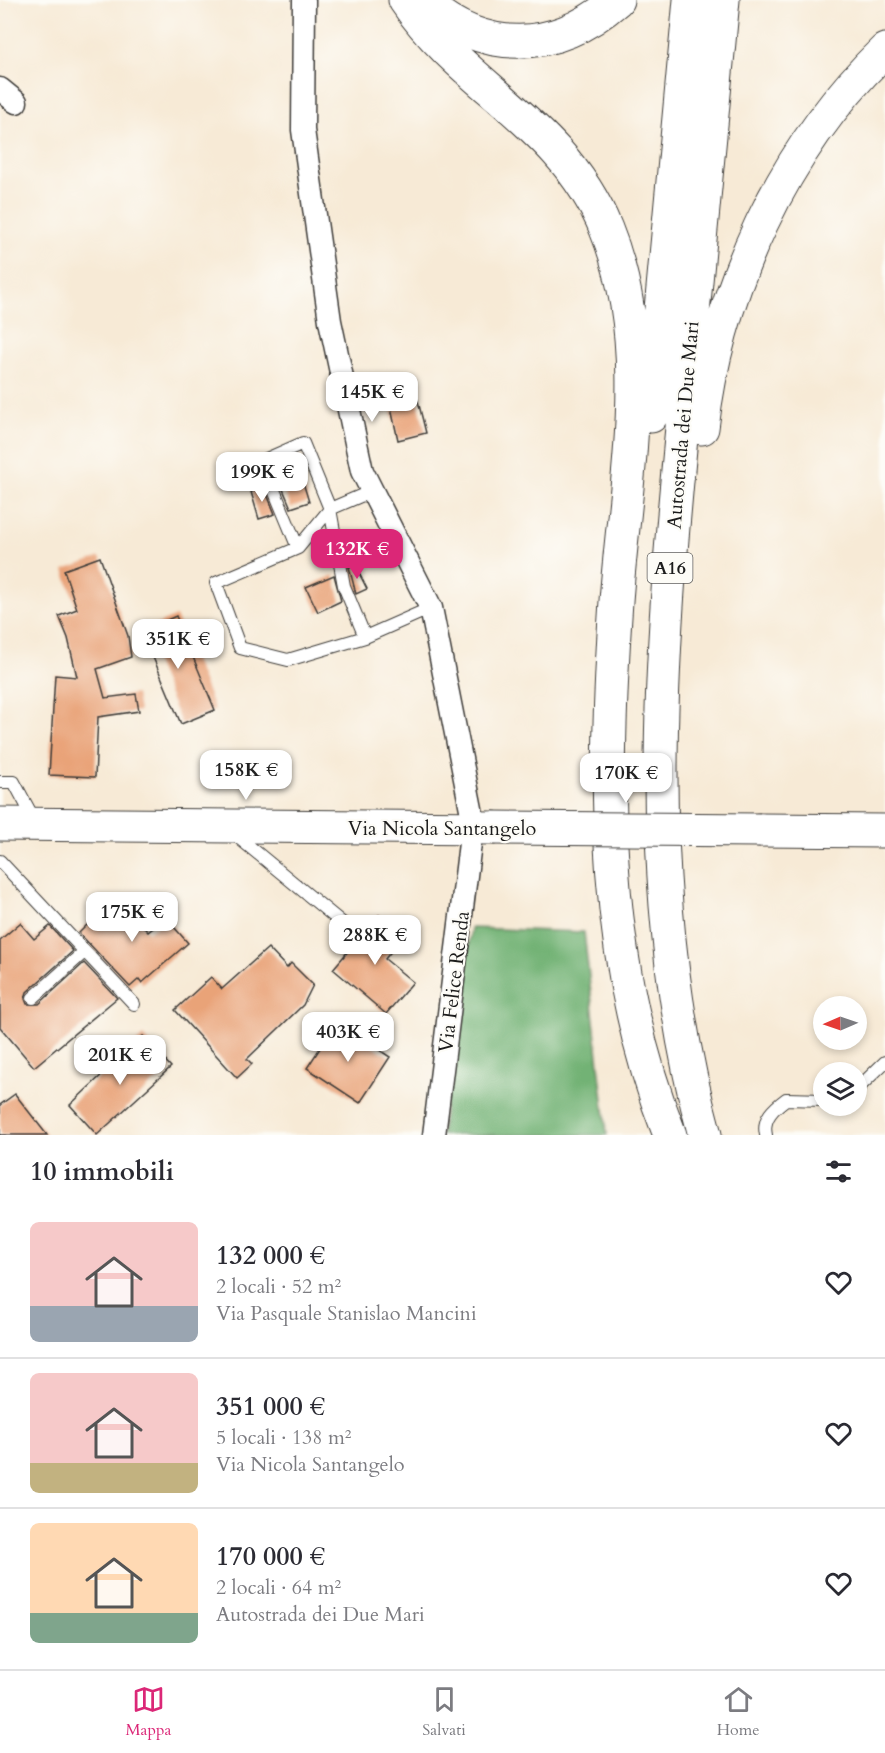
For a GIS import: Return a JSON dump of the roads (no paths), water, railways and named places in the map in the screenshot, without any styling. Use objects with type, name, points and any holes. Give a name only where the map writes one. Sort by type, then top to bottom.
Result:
[{"type":"main road","points":[[405,0],[418,20],[534,126],[576,175],[606,228],[622,282],[632,347],[633,405],[612,690],[609,796],[612,866],[618,934],[632,1018],[648,1081],[671,1135]]},
{"type":"main road","points":[[421,0],[447,21],[469,32],[513,41],[539,40],[563,35],[600,15],[617,0]]},
{"type":"main road","name":"Autostrada dei Due Mari","points":[[671,1135],[645,1016],[634,933],[627,784],[629,700],[641,522],[690,0]]},
{"type":"main road","name":"Autostrada dei Due Mari","points":[[705,1135],[679,1014],[667,932],[661,793],[668,607],[676,492],[723,0]]},
{"type":"main road","points":[[667,932],[673,792],[692,514],[702,420],[720,336],[749,254],[791,169],[837,102],[885,50]]},
{"type":"main road","name":"Via Nicola Santangelo","points":[[0,824],[885,831]]},
{"type":"street","name":"Via Felice Renda","points":[[304,0],[305,141],[330,321],[362,471],[431,608],[464,766],[483,829],[434,1135]]},
{"type":"lane","points":[[298,548],[262,461],[303,443],[330,509],[344,586],[365,637]]},
{"type":"lane","points":[[372,491],[330,509],[298,548],[216,583],[240,648],[288,660],[365,637],[431,608]]},
{"type":"lane","points":[[0,782],[14,782],[37,825]]},
{"type":"lane","points":[[226,826],[353,932]]},
{"type":"lane","points":[[0,861],[134,1004]]},
{"type":"lane","points":[[33,998],[84,952]]},
{"type":"lane","points":[[867,1079],[885,1062]]},
{"type":"lane","points":[[766,1135],[770,1112],[786,1099],[813,1100]]}]
